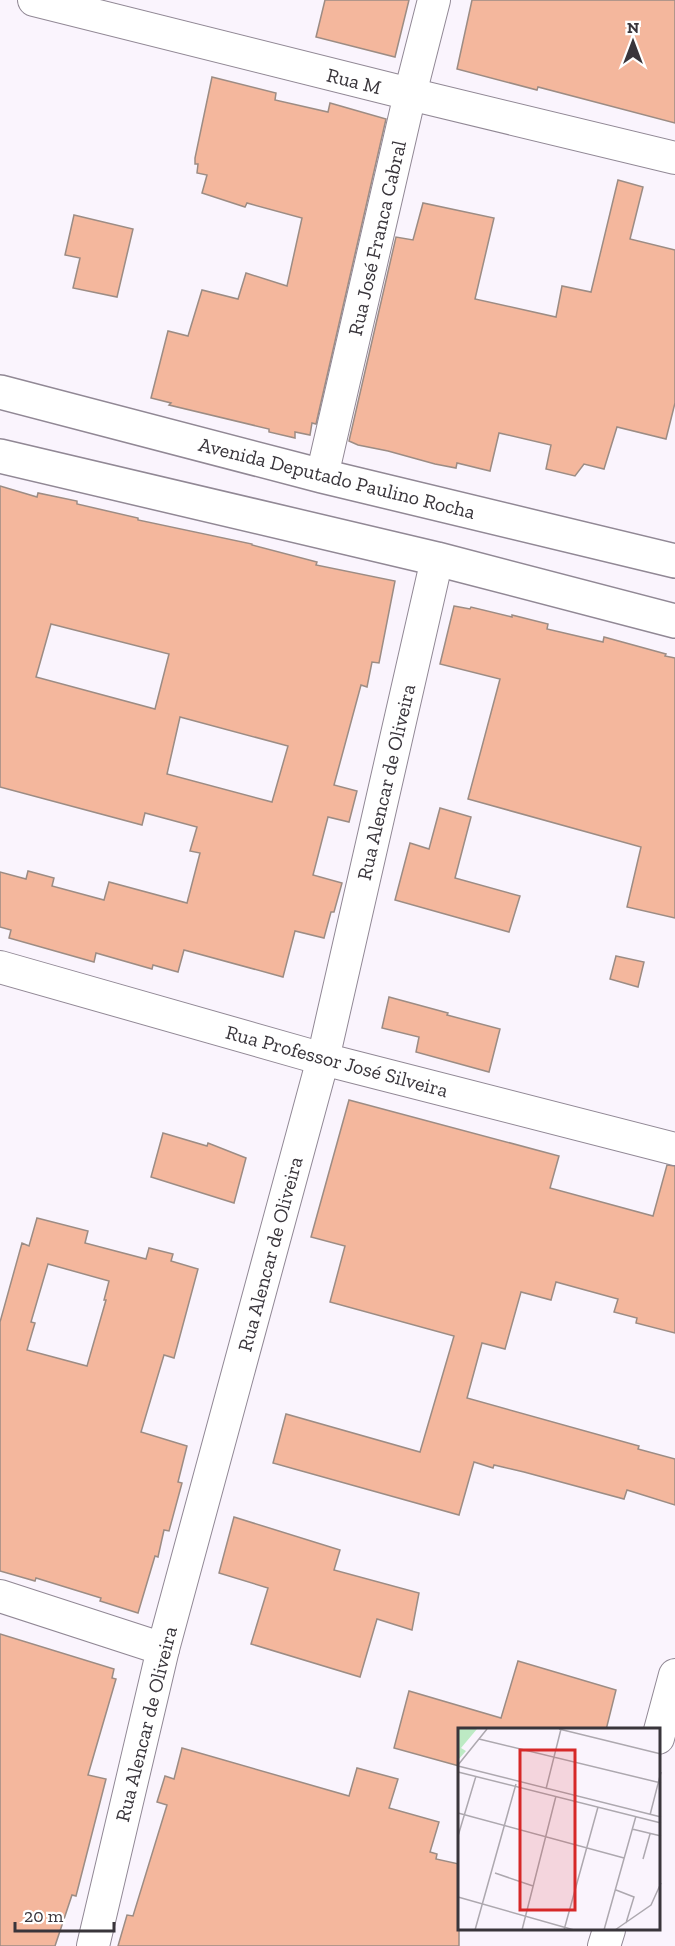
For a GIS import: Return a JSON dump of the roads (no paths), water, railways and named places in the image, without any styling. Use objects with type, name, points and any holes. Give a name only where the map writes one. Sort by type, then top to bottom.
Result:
[{"type":"main road","name":"Avenida Deputado Paulino Rocha","points":[[0,392],[322,476],[675,561]]},
{"type":"main road","points":[[0,456],[436,559],[675,621]]},
{"type":"street","name":"Rua M","points":[[34,0],[675,158]]},
{"type":"street","name":"Rua José Franca Cabral","points":[[322,476],[410,94],[434,0]]},
{"type":"street","name":"Rua Alencar de Oliveira","points":[[93,1946],[163,1649],[323,1059],[436,559]]},
{"type":"street","name":"Rua Professor José Silveira","points":[[0,967],[323,1059],[675,1149]]},
{"type":"street","points":[[0,1596],[163,1649]]},
{"type":"street","points":[[660,1731],[675,1675]]},
{"type":"street","points":[[604,1946],[608,1931]]}]
